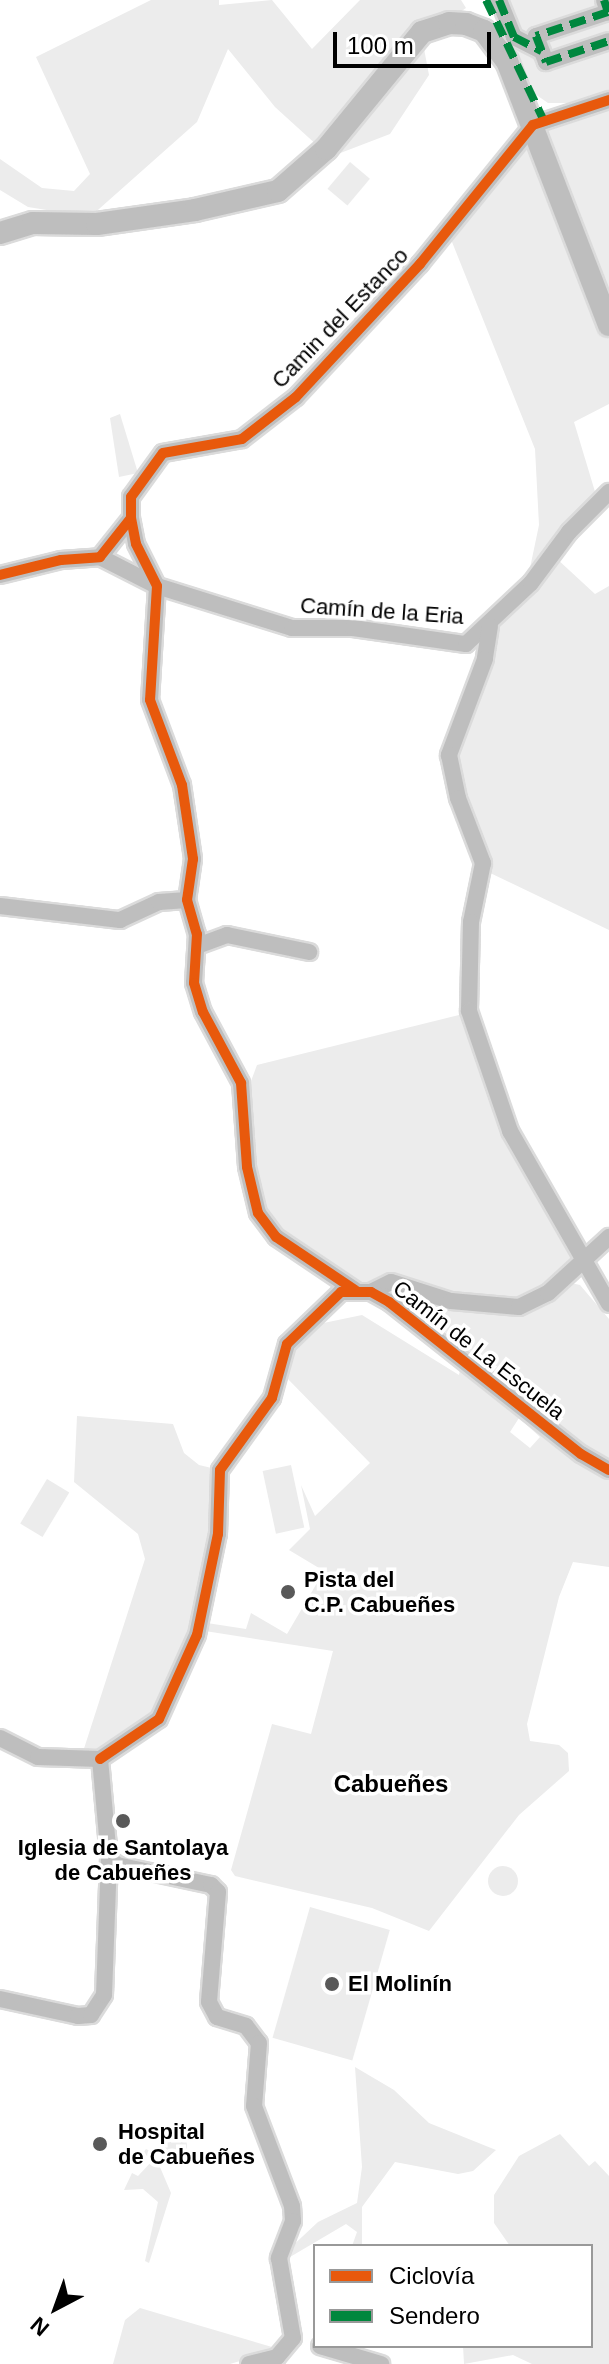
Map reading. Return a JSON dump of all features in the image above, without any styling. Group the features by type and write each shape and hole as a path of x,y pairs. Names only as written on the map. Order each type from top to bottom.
{"highway":[{"path":"0,233 33,223 97,224 195,210 278,191 305,173 411,42 435,25 466,24 499,45 609,325"}],"street":[{"path":"499,0 514,37 542,51"},
{"path":"604,0 608,12 536,36 546,62 609,41"},
{"path":"533,125 609,100"},
{"name":"Camin del Estanco","path":"100,557 131,518 131,497 163,453 242,439 296,397 420,264 533,125"},
{"name":"Camín de la Eria","path":"100,557 157,586 292,628 353,628 466,644 490,626 569,532 609,492"},
{"path":"0,906 120,920 159,902 187,900 193,859 182,785 150,700 157,586 136,544 131,518"},
{"path":"0,575 61,560 100,557"},
{"path":"490,626 486,652 449,755 458,798 483,863 471,922 469,1011 510,1131 609,1304"},
{"path":"466,644 486,652"},
{"name":"Camín de La Escuela","path":"187,900 197,946 197,998 241,1083 247,1167 258,1213 276,1237 363,1291 609,1470"},
{"path":"197,946 227,935 309,952"},
{"path":"0,1738 38,1757 100,1759 147,1729 166,1704 197,1635 214,1560 220,1470 272,1398 287,1344 341,1292 363,1291 391,1282 451,1301 519,1307 548,1293 609,1237"},
{"path":"0,1999 78,2016 97,2010 108,1970 109,1858 100,1759"},
{"path":"109,1858 117,1865 211,1885 218,1892 209,2002 217,2017 246,2026 259,2043 254,2106 292,2206 293,2221 279,2258 293,2338"},
{"path":"293,2338 313,2344"},
{"path":"249,2364 277,2357 293,2338"},
{"path":"327,2348 381,2364"}],"shaded area":[{"path":"151,0 219,0 219,5 272,0 312,49 360,0 461,0 466,8 422,38 429,75 390,134 330,157 275,107 228,49 197,122 90,217 28,207 0,190 0,159 42,188 74,191 90,174 36,57"},
{"path":"492,0 609,0 609,93 580,103 548,103 535,94"},
{"path":"609,102 609,404 574,422 596,495 530,568 539,525 535,449 450,237 544,124"},
{"path":"350,162 370,179 347,206 328,189"},
{"path":"120,414 138,473 119,477 110,418"},
{"path":"556,558 595,594 609,586 609,930 486,871 486,850 456,758 495,627"},
{"path":"463,1014 575,1258 571,1272 518,1304 461,1298 381,1275 368,1286 360,1286 275,1228 261,1206 248,1089 257,1065"},
{"path":"571,1283 580,1285 609,1319 609,1567 573,1562 559,1597 527,1724 530,1741 559,1745 568,1753 569,1771 519,1815 429,1931 372,1908 235,1876 231,1870 272,1724 311,1734 333,1651 205,1631 207,1623 246,1629 251,1613 287,1634 324,1571 289,1550 310,1529 301,1485 315,1516 370,1463 285,1376 293,1345 314,1325 362,1315 459,1375 464,1348 399,1294 493,1314 549,1303","holes":["519,1418 540,1437 530,1448 510,1432"]},
{"path":"77,1416 173,1424 184,1453 199,1465 220,1470 197,1635 159,1719 80,1761 145,1559 138,1534 74,1482"},
{"path":"291,1465 304,1528 276,1534 263,1471"},
{"path":"47,1479 69,1492 43,1537 20,1524"},
{"path":"503,1866 514,1870 518,1881 514,1892 503,1896 492,1892 488,1881 492,1870"},
{"name":"El Molinín","path":"310,1907 390,1930 352,2061 273,2038"},
{"path":"355,2067 394,2090 429,2123 496,2150 473,2171 458,2174 395,2162 362,2207 362,2244 353,2244 357,2232 346,2224 290,2257 288,2250 318,2222 357,2203 362,2167"},
{"path":"175,2134 184,2137 187,2146 184,2155 175,2158 166,2155 163,2146 166,2137"},
{"path":"560,2134 589,2166 595,2161 609,2176 609,2364 532,2364 513,2355 464,2364 463,2348 593,2348 593,2244 509,2244 494,2223 494,2195 519,2156"},
{"path":"146,2149 154,2153 171,2193 149,2263 145,2261 158,2202 143,2189 124,2190 132,2173 138,2176 153,2160 143,2153"},
{"path":"140,2308 272,2347 270,2352 230,2364 113,2364 125,2320"}],"marked path":[{"path":"486,0 543,119"},
{"path":"499,0 514,37 542,51"},
{"path":"604,0 608,12 536,36 546,62 609,41"}],"cycle path":[{"path":"0,575 61,560 100,557 131,518 131,497 163,453 242,439 296,397 420,264 533,125 609,100"},
{"path":"131,518 136,544 157,586 150,700 182,785 193,859 187,900 197,934 194,983 203,1012 241,1083 247,1167 258,1213 276,1237 355,1290"},
{"path":"100,1759 159,1719 197,1635 218,1534 220,1470 272,1398 287,1344 341,1292 371,1292 389,1302 581,1454 609,1470"}],"place":[{"name":"Pista del C.P. Cabueñes","path":"288,1592"},
{"name":"Iglesia de Santolaya de Cabueñes","path":"123,1821"},
{"name":"El Molinín","path":"332,1984"},
{"name":"Hospital de Cabueñes","path":"100,2144"}],"district":[{"name":"Cabueñes","path":"391,1784"}]}
